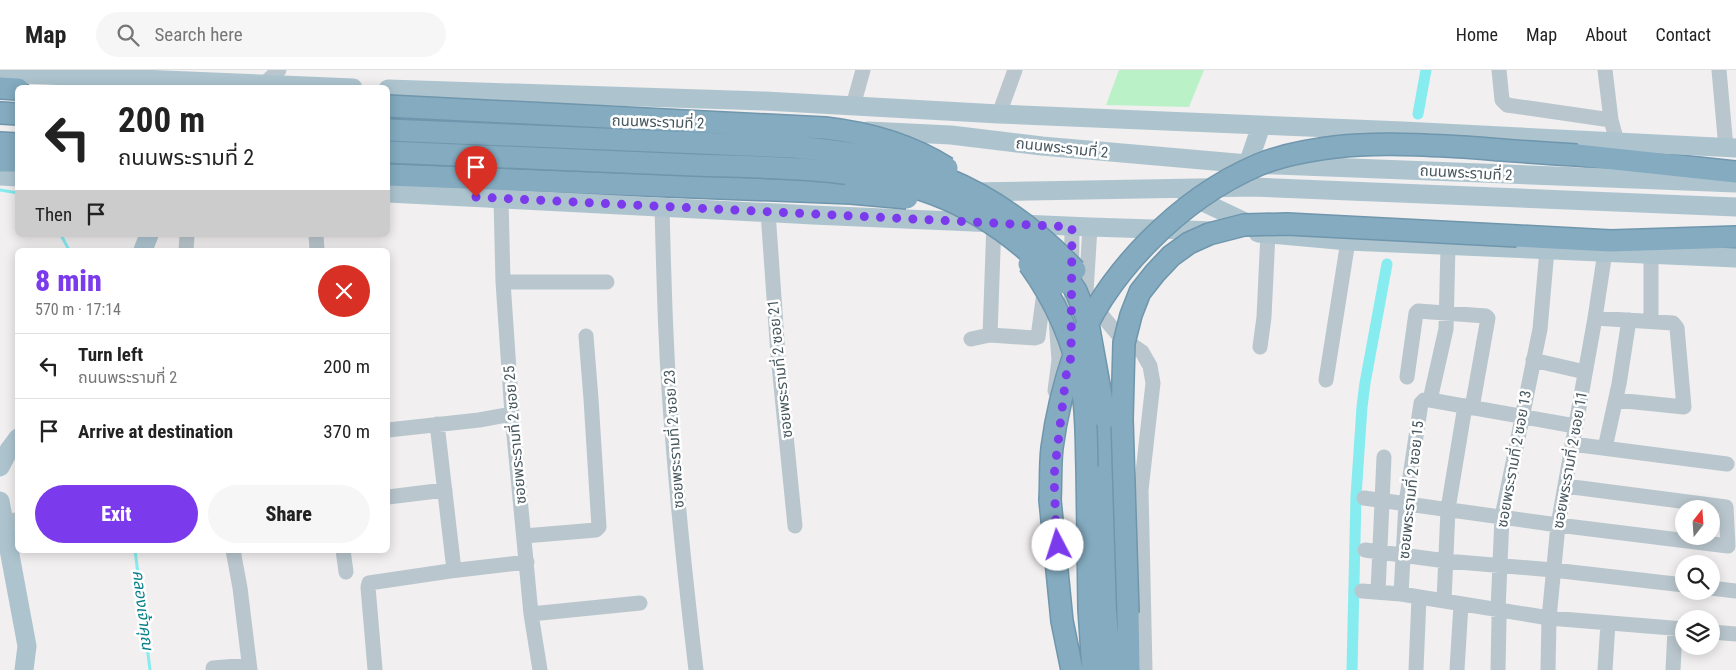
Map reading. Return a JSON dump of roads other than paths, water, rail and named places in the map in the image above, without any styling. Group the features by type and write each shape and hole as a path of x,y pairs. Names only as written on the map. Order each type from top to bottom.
{"highway":[{"path":"0,88 24,82"},
{"path":"0,98 15,99"},
{"path":"390,106 800,126 847,130 886,140 928,157 957,174 1000,218"},
{"path":"0,113 15,114"},
{"path":"390,129 782,147 848,152 874,157 919,168 963,186 1000,218 1040,236 1060,278"},
{"path":"390,129 661,133 865,144 889,148 916,156 958,172 986,189 1030,227 1052,254 1076,291 1088,318 1105,418 1106,618 1110,670"},
{"path":"0,136 15,137"},
{"path":"0,143 15,144"},
{"path":"1072,670 1062,621 1054,556 1050,500 1052,448 1063,395 1075,352 1092,316 1118,274 1150,240 1214,189 1259,165 1296,154 1334,147 1366,144 1403,144 1577,155 1736,172"},
{"path":"390,152 791,169 851,175 895,183 934,194 965,208 1014,239 1060,278"},
{"path":"390,157 860,178 916,190 970,213 1003,236 1024,257 1042,282 1069,339 1082,387 1087,467 1089,608 1093,670"},
{"path":"0,161 15,161"},
{"path":"390,175 887,195 914,199 944,207 975,219 1014,239"},
{"path":"1129,670 1122,419 1124,344 1131,314 1140,292 1171,256 1189,243 1209,234 1244,225 1287,224 1517,236 1608,246 1736,245"},
{"path":"1608,246 1736,237"}],"main road":[{"path":"0,73 24,82 286,85"},
{"name":"ถนนพระรามที่ 2","path":"390,89 765,101 999,114 1403,131 1731,148"},
{"name":"ถนนพระรามที่ 2","path":"390,116 666,121 886,131 1248,164 1736,183"},
{"path":"1248,164 1261,126"},
{"name":"ถนนพระรามที่ 2","path":"390,167 847,191 1004,192 1254,187 1736,207"},
{"path":"0,176 15,176"},
{"path":"1183,230 1254,187"},
{"path":"1172,188 1268,233"},
{"path":"390,193 768,212 1000,218 1072,227 1268,233 1348,241 1448,246 1547,250 1608,246 1651,254 1736,258"},
{"path":"0,467 15,442"},
{"path":"0,501 11,520 15,552"},
{"path":"15,553 27,646 24,670"}],"street":[{"path":"264,84 279,70"},
{"path":"853,106 863,70"},
{"path":"999,114 1015,70"},
{"path":"1499,70 1502,100 1507,105 1611,120"},
{"path":"1605,70 1611,120 1617,142"},
{"path":"1719,70 1731,148"},
{"name":"ซอยพระรามที่ 2 ซอย 25","path":"501,199 503,282 512,414 526,562 540,670"},
{"name":"ซอยพระรามที่ 2 ซอย 23","path":"662,207 665,325 673,444 687,597 696,670"},
{"name":"ซอยพระรามที่ 2 ซอย 21","path":"768,212 778,355 795,526"},
{"path":"1000,218 1060,278"},
{"path":"990,335 1000,218"},
{"path":"1062,670 1045,554 1043,509 1045,459 1059,360 1054,298 1060,278 1053,261 1072,227"},
{"path":"1072,227 1071,357 1066,376 1054,476 1057,538 1064,594 1078,670"},
{"path":"1072,227 1088,300 1120,337 1142,352 1150,366 1153,384 1141,490 1145,670"},
{"path":"1260,346 1264,317 1268,233"},
{"path":"1326,380 1348,241"},
{"name":"ซอยพระรามที่ 2 ซอย 15","path":"1401,594 1406,503 1421,403 1424,400 1430,400 1446,329 1448,246"},
{"name":"ซอยพระรามที่ 2 ซอย 11","path":"1548,670 1549,618 1558,525 1608,246"},
{"name":"ซอยพระรามที่ 2 ซอย 13","path":"1498,670 1498,610 1502,517 1542,309 1547,250"},
{"path":"1651,254 1651,322"},
{"path":"971,339 990,335 1038,337 1042,294 1060,278"},
{"path":"503,282 607,282"},
{"path":"1407,377 1416,313 1422,310 1446,314 1484,315 1488,318 1448,509 1444,601"},
{"path":"1595,318 1673,323 1677,328 1684,407 1616,400"},
{"path":"1605,448 1616,400 1629,320"},
{"path":"524,536 596,530 599,527 586,336"},
{"path":"1533,360 1585,372"},
{"path":"1430,400 1575,426"},
{"path":"390,430 479,420 512,414"},
{"path":"437,424 454,570"},
{"path":"1572,444 1727,464"},
{"path":"1378,592 1384,457"},
{"path":"1364,498 1728,546 1726,507 1565,486"},
{"path":"390,497 445,490"},
{"path":"1365,550 1446,561 1554,570 1675,584"},
{"path":"213,668 249,668 240,588 234,553"},
{"path":"343,553 346,572"},
{"path":"375,669 369,582 526,562"},
{"path":"1720,589 1736,591"},
{"path":"1362,591 1401,594 1549,618 1675,629"},
{"path":"1416,670 1420,597"},
{"path":"532,614 640,602"},
{"path":"1457,670 1461,604"},
{"path":"1605,670 1608,623"},
{"path":"1720,633 1736,634"},
{"path":"1673,670 1676,655"}],"waterway":[{"path":"1418,114 1426,70"},
{"name":"คลองเจ้าคุณ","path":"0,190 15,192"},
{"name":"คลองเจ้าคุณ","path":"62,237 68,248"},
{"path":"1352,670 1356,496 1362,407 1387,264"},
{"name":"คลองเจ้าคุณ","path":"135,553 150,670"}]}
